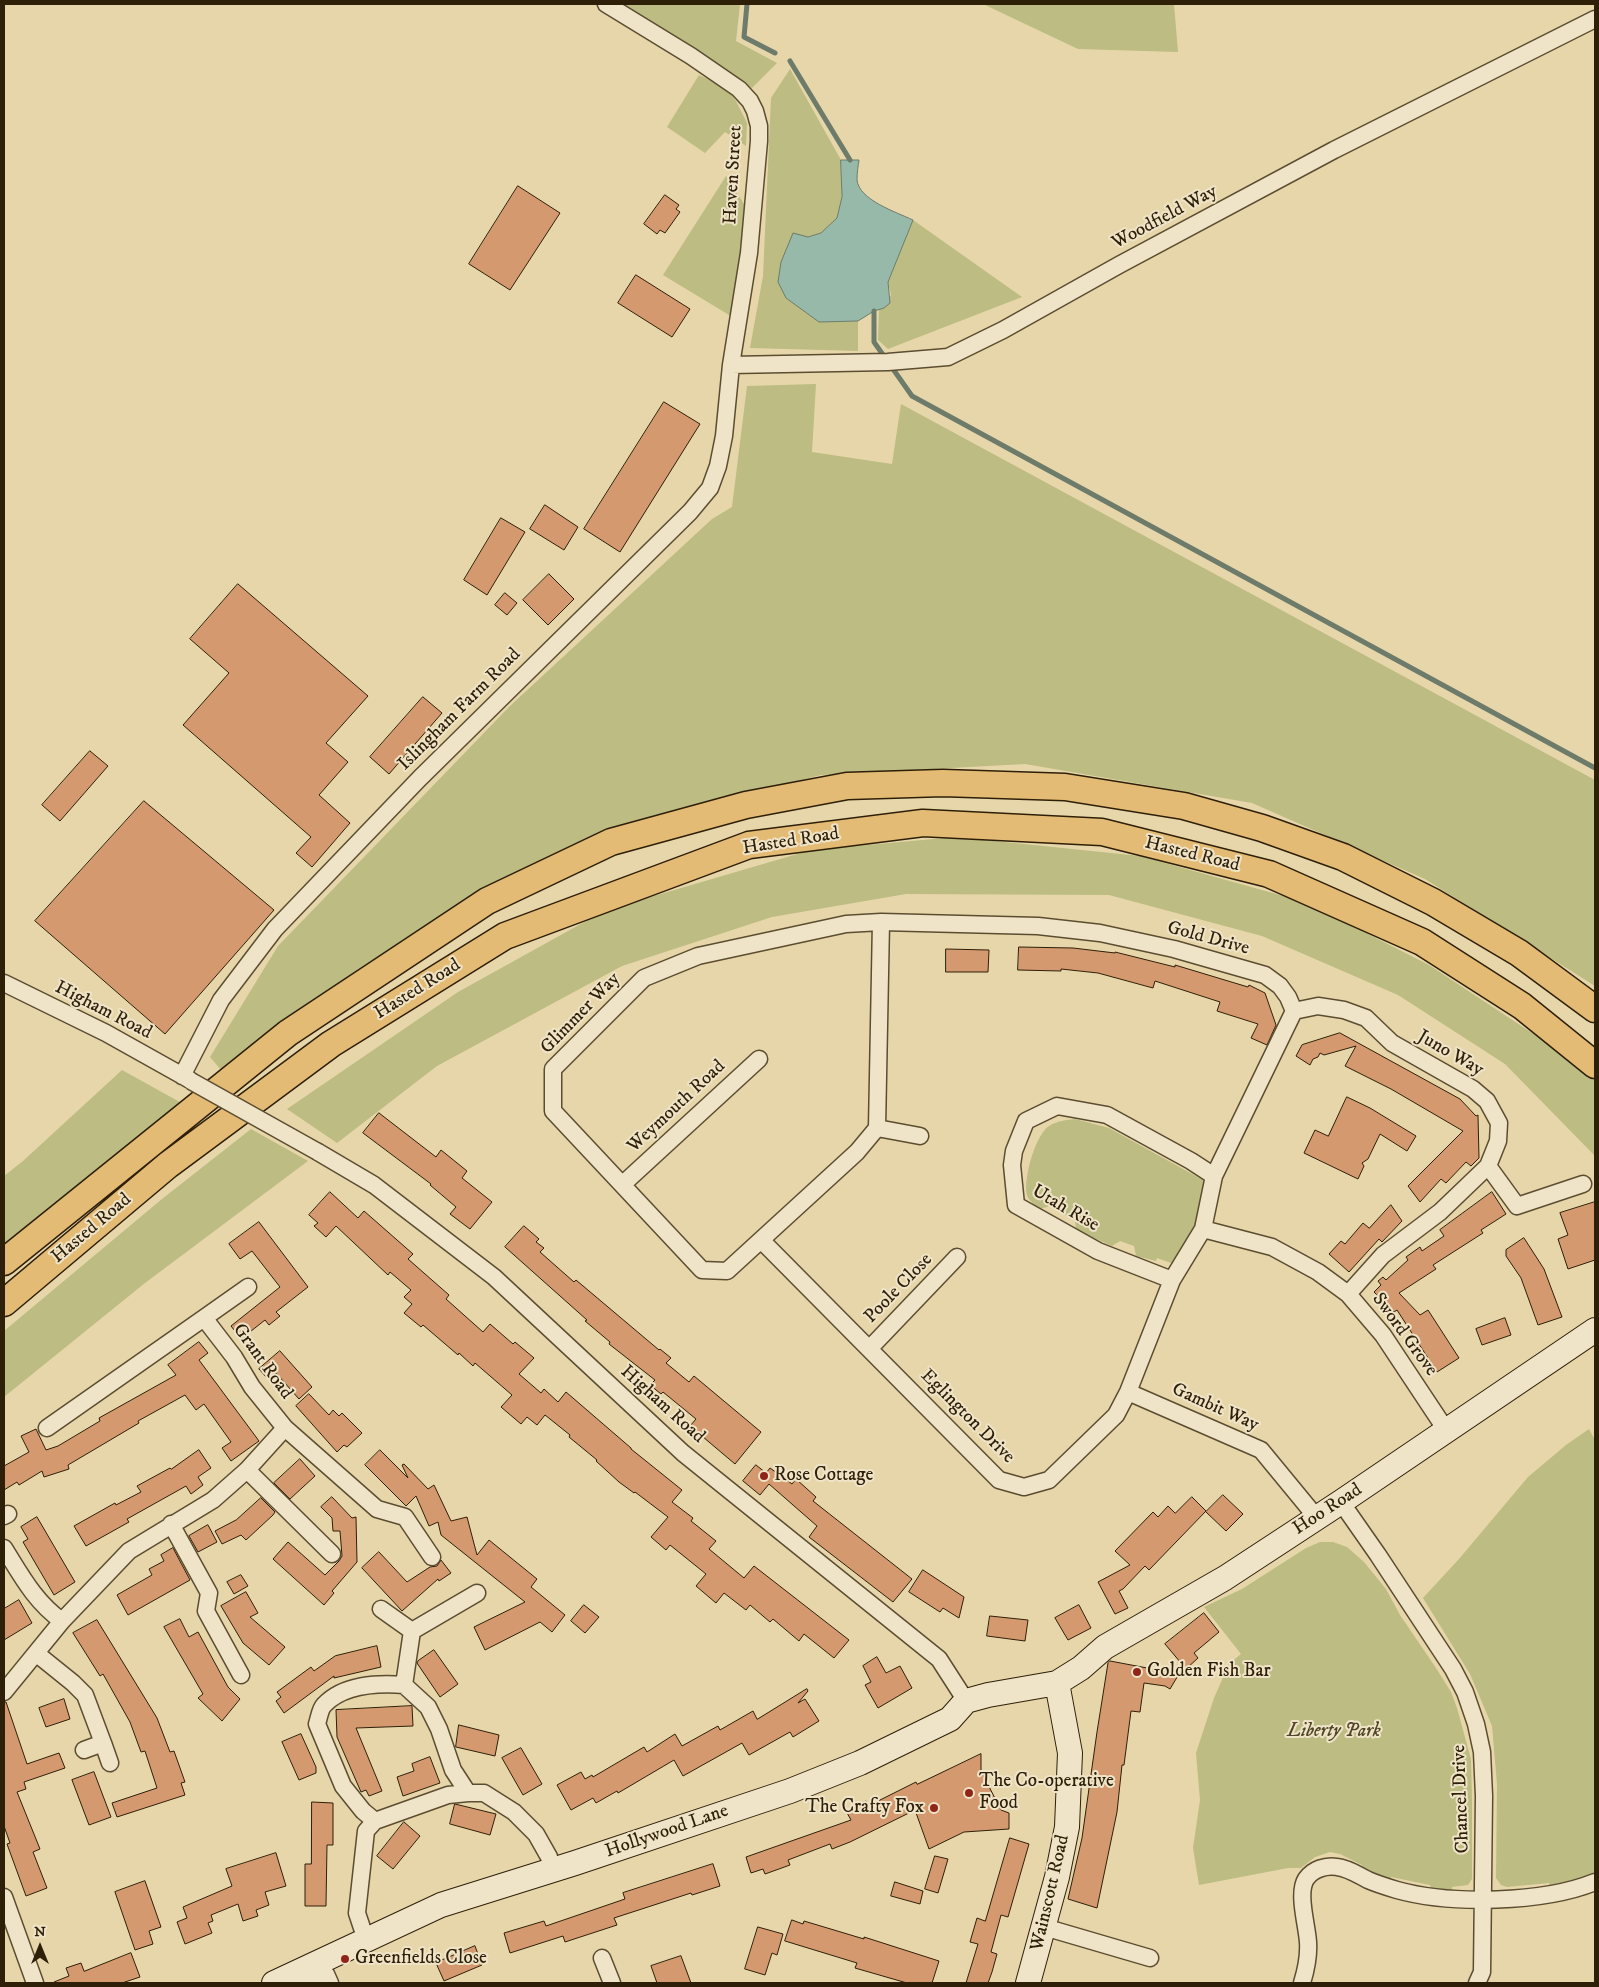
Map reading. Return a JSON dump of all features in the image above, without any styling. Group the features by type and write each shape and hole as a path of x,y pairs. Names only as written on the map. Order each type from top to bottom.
{"main road":[{"name":"Hasted Road","path":"4,1262 288,1033 487,901 611,842 746,805 847,786 943,783 1065,787 1184,806 1262,828 1343,857 1433,902 1518,953 1595,1009"},
{"name":"Hasted Road","path":"4,1303 168,1165 331,1044 505,936 749,845 923,823 1102,832 1268,874 1422,942 1522,1006 1595,1065"},
{"name":"Hoo Road","path":"1057,1683 1081,1668 1106,1648 1225,1578 1317,1518 1595,1330"},
{"path":"966,1701 988,1695 1057,1683"},
{"name":"Wainscott Road","path":"1028,1983 1057,1877 1068,1810 1070,1754 1057,1683"},
{"name":"Hollywood Lane","path":"274,1983 442,1905 780,1794 860,1763 950,1719 966,1701"}],"street":[{"name":"Haven Street","path":"606,4 729,81 750,101 755,111 759,126 757,174 749,253 731,364"},
{"name":"Woodfield Way","path":"731,364 888,362 948,357 1003,330 1119,265 1334,150 1595,19"},
{"name":"Islingham Farm Road","path":"187,1078 221,1000 275,929 420,778 690,512 710,488 718,466 724,436 731,364"},
{"name":"Gold Drive","path":"881,922 1038,926 1100,933 1174,949 1265,976 1280,986 1288,997 1294,1011"},
{"path":"881,922 876,1128 920,1136"},
{"name":"Glimmer Way","path":"876,1128 858,1152 727,1271 702,1270 554,1111 553,1068 644,978 698,956 846,924 881,922"},
{"name":"Higham Road","path":"4,984 106,1033 374,1185 494,1277 682,1452 939,1659 966,1701"},
{"name":"Juno Way","path":"1294,1011 1318,1006 1344,1010 1366,1018 1392,1043 1473,1089 1487,1101 1498,1123 1498,1141 1488,1166 1440,1212 1383,1255 1348,1294"},
{"path":"1203,1229 1214,1176 1294,1011"},
{"name":"Weymouth Road","path":"623,1184 758,1059"},
{"name":"Utah Rise","path":"1172,1280 1098,1251 1016,1205 1012,1165 1008,1154 1026,1121 1057,1106 1107,1115 1191,1161 1214,1176"},
{"path":"1488,1166 1518,1206 1583,1184"},
{"name":"Eglington Drive","path":"762,1241 999,1480 1024,1488 1049,1480 1116,1415 1128,1392 1172,1280 1203,1229"},
{"name":"Sword Grove","path":"1203,1229 1272,1247 1318,1272 1348,1294 1383,1335 1446,1430"},
{"name":"Poole Close","path":"870,1348 957,1257"},
{"name":"Grant Road","path":"4,1692 37,1654 62,1621 129,1551 170,1524 214,1500 247,1470 285,1428 252,1387 234,1357 204,1318 248,1287"},
{"path":"47,1428 204,1318"},
{"name":"Gambit Way","path":"1128,1392 1261,1450 1317,1518"},
{"path":"285,1428 377,1509 405,1517 432,1557"},
{"path":"247,1470 332,1554"},
{"name":"Chancel Drive","path":"1341,1502 1453,1669 1470,1706 1478,1731 1482,1752 1485,1813 1482,1972 1477,1983"},
{"path":"170,1524 209,1593 206,1611 241,1674"},
{"path":"4,1548 40,1603 62,1621"},
{"path":"412,1631 476,1593"},
{"path":"381,1609 412,1631"},
{"path":"404,1685 412,1631"},
{"path":"37,1654 85,1695 110,1763"},
{"path":"375,1821 363,1811 343,1786 317,1724 323,1706 339,1695 371,1684 404,1685 428,1707 453,1770 468,1793"},
{"path":"84,1750 103,1744"},
{"path":"366,1940 357,1914 366,1831 375,1821 448,1796 484,1793 514,1812 536,1834 549,1857 552,1870"},
{"path":"1302,1983 1308,1951 1302,1896 1303,1886 1308,1877 1320,1868 1330,1866 1343,1868 1379,1885 1407,1892 1456,1898 1522,1898 1553,1895 1578,1889 1595,1882"},
{"path":"4,1897 35,1983"},
{"path":"1044,1927 1150,1958"},
{"path":"602,1958 612,1983"},
{"path":"306,1983 326,1974 330,1983"}],"green space":[{"path":"619,4 740,4 736,41 777,63 752,88"},
{"path":"983,4 1174,4 1178,52 1078,49"},
{"path":"790,69 841,160 842,197 837,218 821,233 808,237 786,298 819,322 858,321 858,351 750,348 763,276 771,98"},
{"path":"699,75 727,88 736,101 747,123 746,146 725,132 705,153 667,127"},
{"path":"726,176 746,207 734,318 663,275"},
{"path":"913,220 1022,297 888,349 878,340 879,309 884,308 891,295 888,282"},
{"path":"816,384 812,452 892,464 901,404 1595,780 1595,986 1425,879 1252,803 1025,764 821,775 619,827 516,872 361,967 221,1070 210,1057 278,946 510,706 712,519 732,507 747,386"},
{"path":"956,837 1140,856 1305,902 1429,965 1573,1060 1595,1081 1595,1156 1505,1064 1398,995 1262,936 1109,895 906,894 772,917 622,966 437,1066 337,1143 287,1109 458,992 606,910 811,850"},
{"path":"122,1070 187,1106 4,1251 4,1176 23,1161"},
{"path":"1075,1119 1109,1128 1203,1180 1206,1186 1199,1230 1179,1262 1171,1263 1157,1258 1156,1261 1136,1256 1134,1246 1120,1241 1112,1246 1076,1230 1075,1220 1050,1206 1040,1209 1029,1199 1026,1188 1027,1179 1031,1158 1039,1138 1052,1124"},
{"path":"251,1129 308,1161 145,1283 4,1397 4,1331 162,1199"},
{"path":"1589,1429 1595,1440 1595,1874 1550,1887 1549,1883 1507,1887 1501,1885 1496,1878 1497,1784 1492,1726 1470,1674 1423,1598 1459,1559 1528,1477 1566,1445"},
{"name":"Liberty Park","path":"1320,1542 1333,1542 1347,1547 1364,1562 1386,1589 1400,1615 1451,1692 1471,1759 1472,1801 1472,1879 1468,1885 1452,1887 1452,1892 1432,1891 1430,1885 1391,1877 1389,1882 1361,1869 1362,1865 1340,1854 1330,1852 1315,1857 1301,1868 1288,1868 1199,1885 1193,1848 1200,1800 1196,1753 1214,1698 1229,1664 1241,1654 1204,1607 1242,1589 1306,1548"}],"shaded area":[{"path":"841,160 859,160 857,180 864,194 888,209 913,220 888,282 890,303 858,321 819,322 786,298 778,282 781,262 793,233 808,237 821,233 837,218 842,197"}],"building":[{"path":"518,186 560,213 510,290 469,264"},
{"path":"665,195 679,205 676,209 680,212 665,233 660,230 657,234 644,224"},
{"path":"636,275 690,309 672,337 618,303"},
{"path":"664,402 700,424 620,552 584,529"},
{"path":"545,505 578,527 564,550 530,529"},
{"path":"501,518 525,532 487,595 464,580"},
{"path":"549,574 574,599 548,625 523,600"},
{"path":"238,584 368,696 326,743 348,762 319,795 350,823 312,867 296,853 311,837 183,725 229,673 190,639"},
{"path":"505,593 517,603 507,615 495,605"},
{"path":"423,697 442,713 389,774 370,757"},
{"path":"90,751 108,766 60,821 42,805"},
{"path":"144,801 274,910 165,1034 35,921"},
{"path":"1019,947 1073,948 1115,952 1175,967 1175,965 1248,987 1249,985 1265,993 1276,1025 1267,1045 1251,1038 1258,1024 1217,1011 1220,1002 1155,981 1153,988 1098,973 1061,969 1061,971 1018,970"},
{"path":"946,949 989,950 988,972 946,972"},
{"path":"1340,1033 1460,1099 1476,1116 1478,1115 1479,1158 1471,1166 1466,1162 1446,1183 1441,1179 1420,1202 1408,1186 1463,1131 1391,1089 1345,1066 1356,1046 1324,1055 1320,1053 1318,1057 1313,1059 1310,1065 1296,1056 1302,1045"},
{"path":"1347,1097 1370,1108 1416,1136 1407,1151 1380,1134 1368,1159 1362,1163 1364,1166 1358,1179 1304,1153 1315,1130 1328,1136"},
{"path":"379,1113 436,1157 441,1150 467,1171 462,1178 492,1202 470,1229 450,1214 456,1207 431,1184 363,1133"},
{"path":"330,1192 358,1218 364,1211 413,1254 408,1259 449,1295 446,1299 483,1332 490,1324 513,1344 515,1342 534,1358 519,1374 541,1393 544,1389 558,1402 566,1392 631,1449 682,1490 672,1502 693,1518 691,1521 716,1541 709,1549 744,1578 754,1566 849,1640 834,1658 804,1634 799,1641 773,1619 770,1622 750,1605 746,1610 724,1593 716,1603 696,1586 706,1574 670,1545 666,1550 651,1537 668,1517 619,1482 597,1460 569,1437 570,1435 545,1415 537,1425 527,1417 521,1424 501,1407 512,1395 475,1363 473,1366 423,1325 421,1327 404,1313 412,1304 404,1297 411,1290 390,1272 388,1275 336,1226 326,1237 314,1226 318,1223 309,1215"},
{"path":"1492,1192 1506,1214 1481,1230 1483,1233 1433,1265 1436,1269 1399,1293 1420,1315 1428,1310 1459,1358 1437,1372 1397,1310 1394,1312 1374,1292 1381,1285 1378,1281 1383,1277 1386,1280 1408,1260 1406,1257 1420,1247 1422,1251 1444,1236 1440,1230"},
{"path":"1595,1202 1595,1260 1568,1269 1558,1239 1568,1235 1560,1213"},
{"path":"1391,1205 1402,1221 1382,1242 1379,1239 1349,1272 1329,1254 1341,1241 1345,1244 1363,1223 1369,1228"},
{"path":"259,1222 308,1287 276,1312 280,1316 269,1325 265,1320 241,1339 231,1326 280,1287 252,1251 240,1259 229,1244"},
{"path":"524,1226 539,1239 536,1242 544,1248 540,1252 574,1282 576,1280 671,1358 666,1363 689,1382 694,1376 761,1432 735,1464 690,1426 696,1419 663,1392 661,1394 650,1385 655,1380 609,1344 610,1342 585,1321 587,1320 505,1247"},
{"path":"1524,1238 1544,1269 1562,1317 1538,1325 1521,1278 1506,1256 1506,1250"},
{"path":"1505,1318 1511,1335 1482,1345 1476,1329"},
{"path":"199,1342 208,1353 199,1360 259,1441 231,1461 222,1448 231,1442 204,1404 196,1410 185,1395 138,1421 139,1423 68,1465 69,1469 44,1477 42,1471 19,1485 17,1482 4,1490 4,1466 29,1452 21,1436 36,1429 46,1450 58,1446 100,1421 99,1418 176,1375 168,1365"},
{"path":"280,1351 312,1387 299,1399 276,1373 268,1379 259,1369"},
{"path":"309,1394 329,1415 333,1410 339,1416 342,1413 362,1433 347,1447 344,1445 337,1452 296,1406"},
{"path":"199,1450 211,1468 198,1477 203,1485 191,1494 186,1486 127,1519 129,1522 86,1546 74,1526 115,1503 116,1505 141,1492 137,1486 171,1469"},
{"path":"380,1450 408,1478 402,1465 404,1464 428,1489 434,1485 451,1521 467,1517 477,1555 489,1540 537,1579 531,1587 565,1615 552,1632 540,1622 485,1650 474,1627 525,1602 441,1535 438,1522 429,1526 416,1496 406,1506 365,1465"},
{"path":"300,1459 315,1476 290,1499 274,1483"},
{"path":"756,1465 766,1473 770,1468 792,1484 796,1479 816,1497 813,1501 912,1579 893,1602 809,1537 817,1526 769,1484 760,1495 743,1481"},
{"path":"1223,1495 1243,1514 1226,1531 1206,1512"},
{"path":"332,1497 352,1518 356,1517 357,1562 332,1591 334,1593 324,1605 273,1559 288,1542 325,1575 339,1561 342,1556 340,1531 333,1531 332,1518 321,1507"},
{"path":"1192,1497 1206,1511 1149,1570 1145,1566 1119,1591 1128,1608 1115,1614 1098,1582 1130,1565 1115,1551 1153,1512 1158,1517 1168,1506 1175,1513"},
{"path":"261,1498 275,1512 273,1515 246,1540 241,1535 222,1544 215,1531 236,1520"},
{"path":"37,1517 75,1582 54,1595 23,1542 28,1539 21,1527"},
{"path":"208,1525 217,1542 198,1552 189,1536"},
{"path":"173,1548 190,1580 128,1615 117,1595 152,1575 149,1569 164,1561 161,1555"},
{"path":"379,1552 407,1582 430,1567 437,1566 441,1560 451,1573 439,1581 438,1579 402,1611 362,1568"},
{"path":"923,1570 964,1597 959,1618 943,1608 940,1612 909,1592"},
{"path":"241,1575 248,1586 234,1594 227,1582"},
{"path":"246,1592 258,1613 250,1617 285,1647 269,1665 243,1643 221,1606"},
{"path":"19,1600 32,1623 4,1640 4,1609"},
{"path":"584,1605 599,1617 585,1633 571,1621"},
{"path":"1079,1605 1091,1628 1068,1640 1055,1618"},
{"path":"1204,1613 1219,1632 1194,1653 1198,1658 1186,1669 1165,1644"},
{"path":"990,1616 1028,1620 1025,1641 987,1636"},
{"path":"180,1619 189,1637 198,1632 228,1687 240,1699 222,1721 198,1698 203,1694 164,1627"},
{"path":"97,1620 157,1718 170,1752 174,1751 185,1782 181,1783 185,1795 117,1817 112,1803 157,1788 145,1751 141,1752 130,1722 103,1674 100,1676 73,1633"},
{"path":"377,1646 381,1667 334,1678 334,1676 284,1713 276,1701 281,1697 277,1692 311,1667 314,1671 335,1656"},
{"path":"434,1650 458,1684 440,1697 417,1663"},
{"path":"877,1657 886,1673 900,1666 912,1688 878,1708 865,1685 871,1682 863,1666"},
{"path":"1110,1661 1179,1674 1170,1689 1165,1686 1144,1683 1140,1712 1131,1711 1124,1765 1122,1765 1117,1812 1097,1908 1068,1899 1082,1838 1097,1732 1108,1663"},
{"path":"807,1689 808,1691 798,1703 805,1699 819,1721 793,1737 790,1732 749,1755 742,1743 683,1776 674,1760 618,1793 617,1791 596,1803 593,1798 571,1810 557,1785 581,1772 585,1779 592,1775 593,1777 644,1747 647,1752 675,1734 682,1746 718,1726 720,1730 753,1711 757,1719"},
{"path":"64,1699 70,1719 46,1727 39,1708"},
{"path":"4,1702 6,1702 27,1764 59,1753 65,1768 24,1782 26,1789 17,1792 40,1849 33,1852 47,1888 26,1896 7,1844 10,1843 4,1826"},
{"path":"412,1706 413,1726 356,1728 382,1791 369,1796 366,1790 361,1792 337,1737 336,1710"},
{"path":"459,1725 499,1735 495,1756 456,1747"},
{"path":"301,1734 316,1767 316,1773 299,1780 282,1742"},
{"path":"521,1748 542,1784 523,1795 502,1758"},
{"path":"981,1754 981,1771 1001,1810 1009,1813 1009,1829 964,1832 929,1849 915,1810 832,1849 830,1844 788,1860 790,1865 765,1874 763,1869 751,1873 746,1857 851,1820 846,1811 866,1801 868,1806 916,1782 917,1784"},
{"path":"430,1757 440,1783 403,1796 397,1777 414,1771 412,1764"},
{"path":"94,1772 111,1817 89,1825 72,1780"},
{"path":"312,1802 333,1803 333,1845 327,1845 326,1906 305,1906 305,1864 311,1864"},
{"path":"455,1804 496,1814 490,1835 450,1824"},
{"path":"404,1822 420,1836 393,1869 377,1856"},
{"path":"1010,1838 1029,1844 1008,1917 1001,1915 991,1952 997,1954 992,1972 988,1983 966,1983 978,1944 970,1942 977,1918 985,1921"},
{"path":"276,1853 286,1886 265,1892 269,1905 256,1910 258,1916 243,1921 238,1904 211,1915 213,1921 208,1923 212,1933 185,1944 177,1922 187,1918 183,1907 232,1886 226,1869"},
{"path":"935,1856 948,1859 938,1893 925,1889"},
{"path":"713,1864 720,1886 692,1895 691,1893 614,1918 617,1925 565,1942 563,1936 510,1953 504,1933 544,1921 546,1926 625,1899 623,1893"},
{"path":"145,1881 161,1927 149,1931 153,1944 135,1950 115,1892"},
{"path":"895,1882 923,1891 920,1904 891,1896"},
{"path":"792,1920 803,1924 804,1921 864,1939 864,1937 939,1961 932,1983 907,1983 855,1968 857,1963 785,1941"},
{"path":"758,1927 783,1934 777,1955 772,1953 765,1975 745,1969"},
{"path":"475,1946 482,1965 444,1981 436,1963"},
{"path":"131,1953 140,1977 122,1983 54,1983 69,1976 66,1968 81,1963 84,1971"},
{"path":"681,1956 691,1983 657,1983 651,1966"}],"waterway":[{"path":"747,4 744,37 775,53"},
{"path":"790,61 850,160"},
{"path":"874,311 874,342 912,396 1595,768"}],"place":[{"name":"Rose Cottage","path":"764,1476"},
{"name":"Golden Fish Bar","path":"1137,1672"},
{"name":"The Co-operative Food","path":"969,1793"},
{"name":"The Crafty Fox","path":"934,1808"},
{"name":"Greenfields Close","path":"345,1959"}]}
